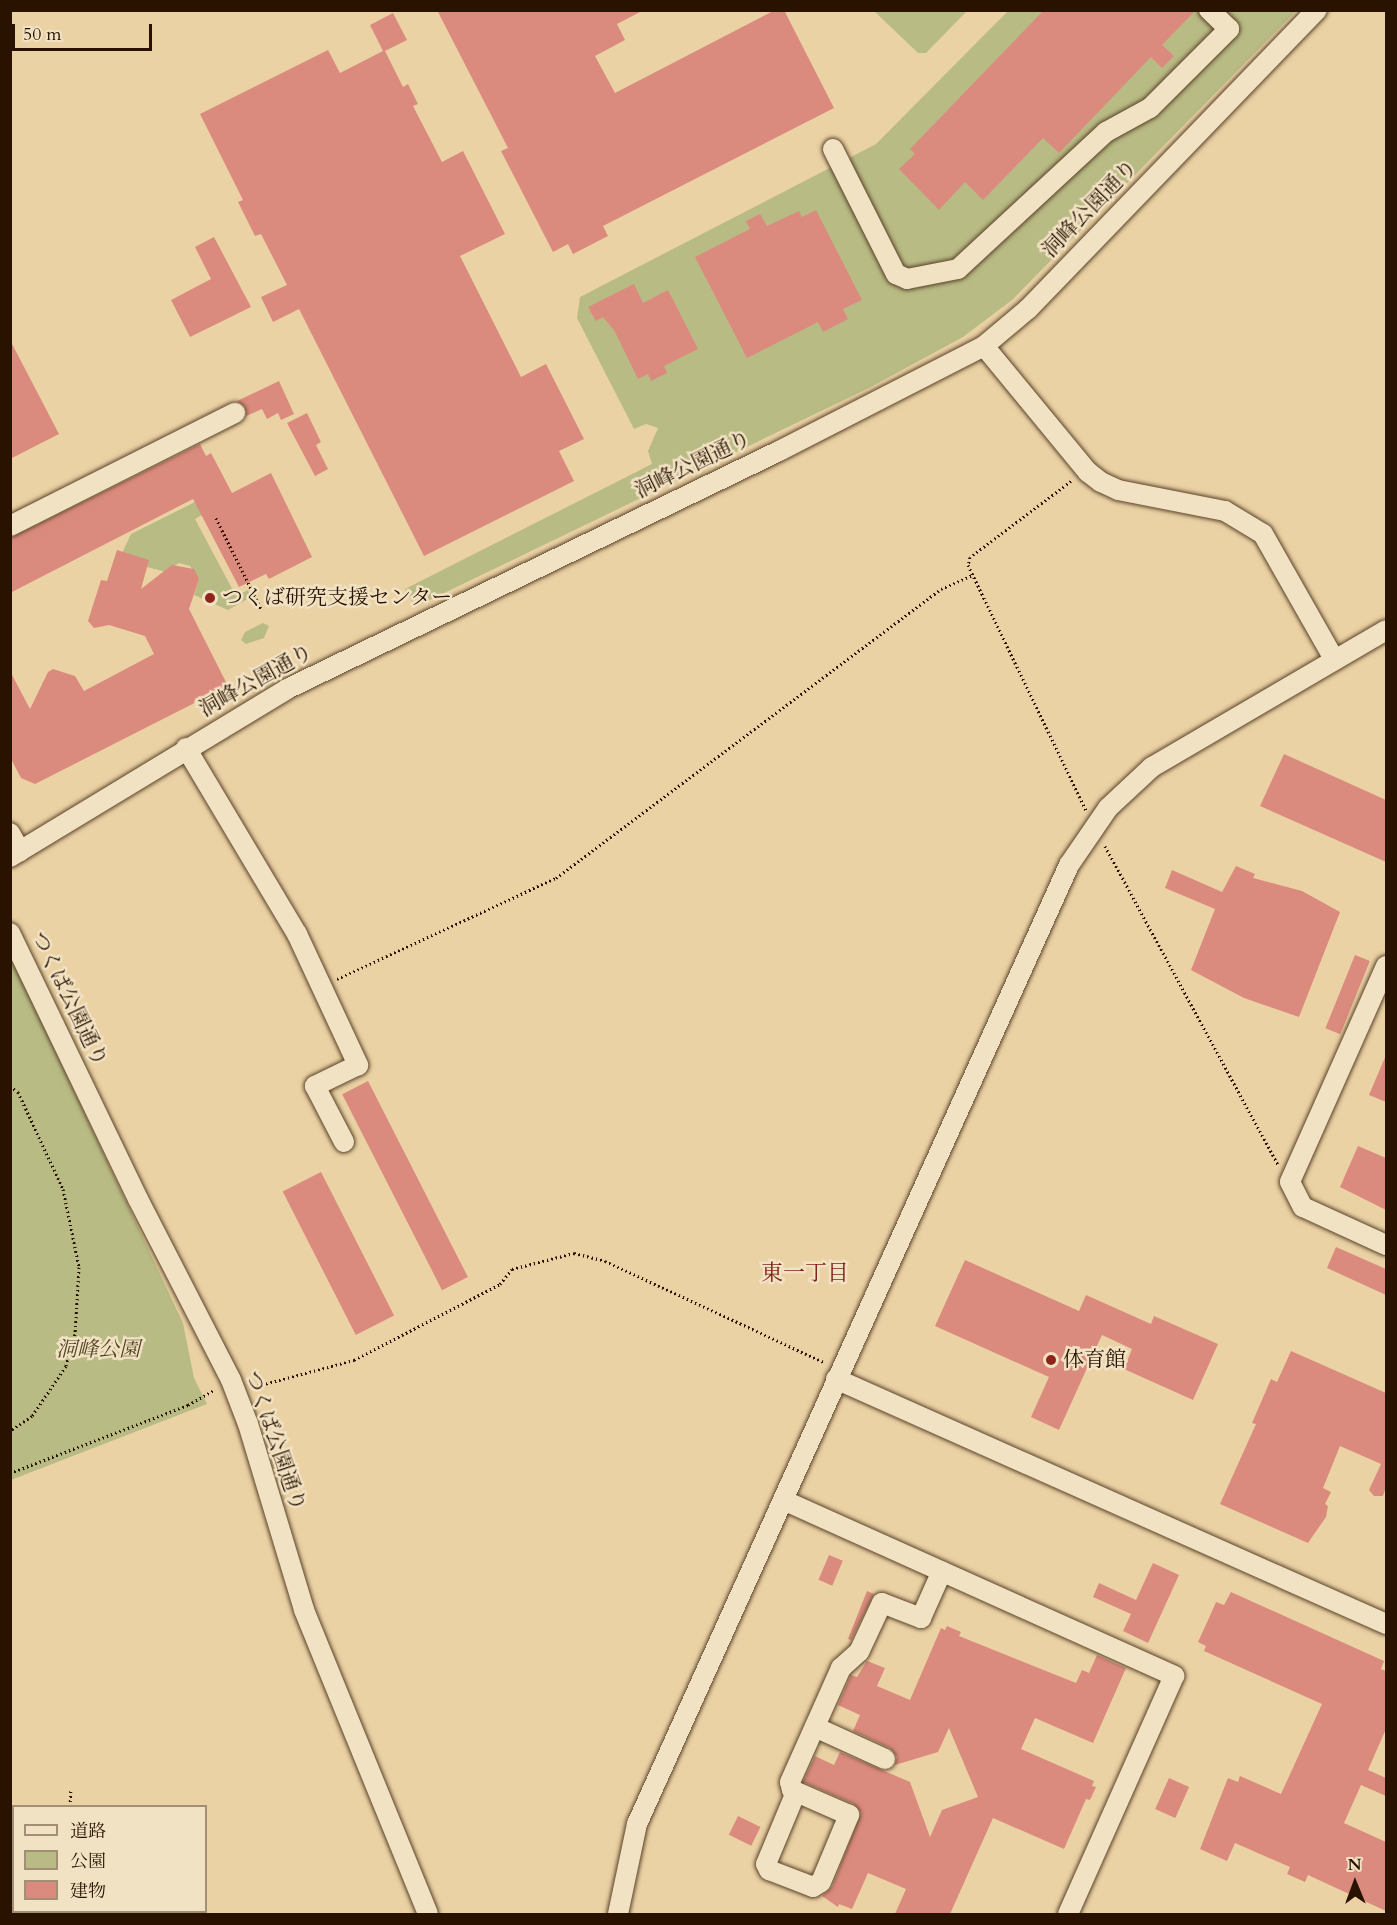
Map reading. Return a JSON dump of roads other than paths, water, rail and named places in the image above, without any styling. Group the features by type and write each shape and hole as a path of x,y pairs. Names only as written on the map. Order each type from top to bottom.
{"street":[{"path":"833,149 896,274 907,279 958,269 1106,132 1135,113 1150,108 1229,29 1209,10"},
{"name":"洞峰公園通り","path":"15,854 186,748 287,689 779,451 984,346 1028,309 1317,10"},
{"path":"984,346 1088,472 1101,482 1118,490 1225,511 1263,534 1334,659"},
{"path":"10,526 235,413"},
{"path":"618,1914 637,1824 1054,891 1083,842 1108,808 1152,766 1386,630"},
{"path":"186,748 265,876 358,1065 315,1086 344,1142"},
{"path":"10,833 15,854"},
{"name":"つくば公園通り","path":"10,933 138,1199 233,1386 304,1610 428,1914"},
{"path":"1386,969 1290,1182 1303,1207 1386,1245"},
{"path":"837,1374 1386,1624"},
{"path":"783,1500 1174,1676 1068,1914"},
{"path":"796,1792 766,1864 769,1870 813,1887 821,1882 849,1815 796,1792 790,1782 841,1668 859,1652 882,1603 921,1618 942,1571"},
{"path":"814,1727 885,1759"}],"place":[{"name":"つくば研究支援センター","path":"210,598"},
{"name":"体育館","path":"1051,1360"}],"district":[{"name":"東一丁目","path":"805,1274"}],"park label":[{"name":"洞峰公園","path":"98,1350"}]}
